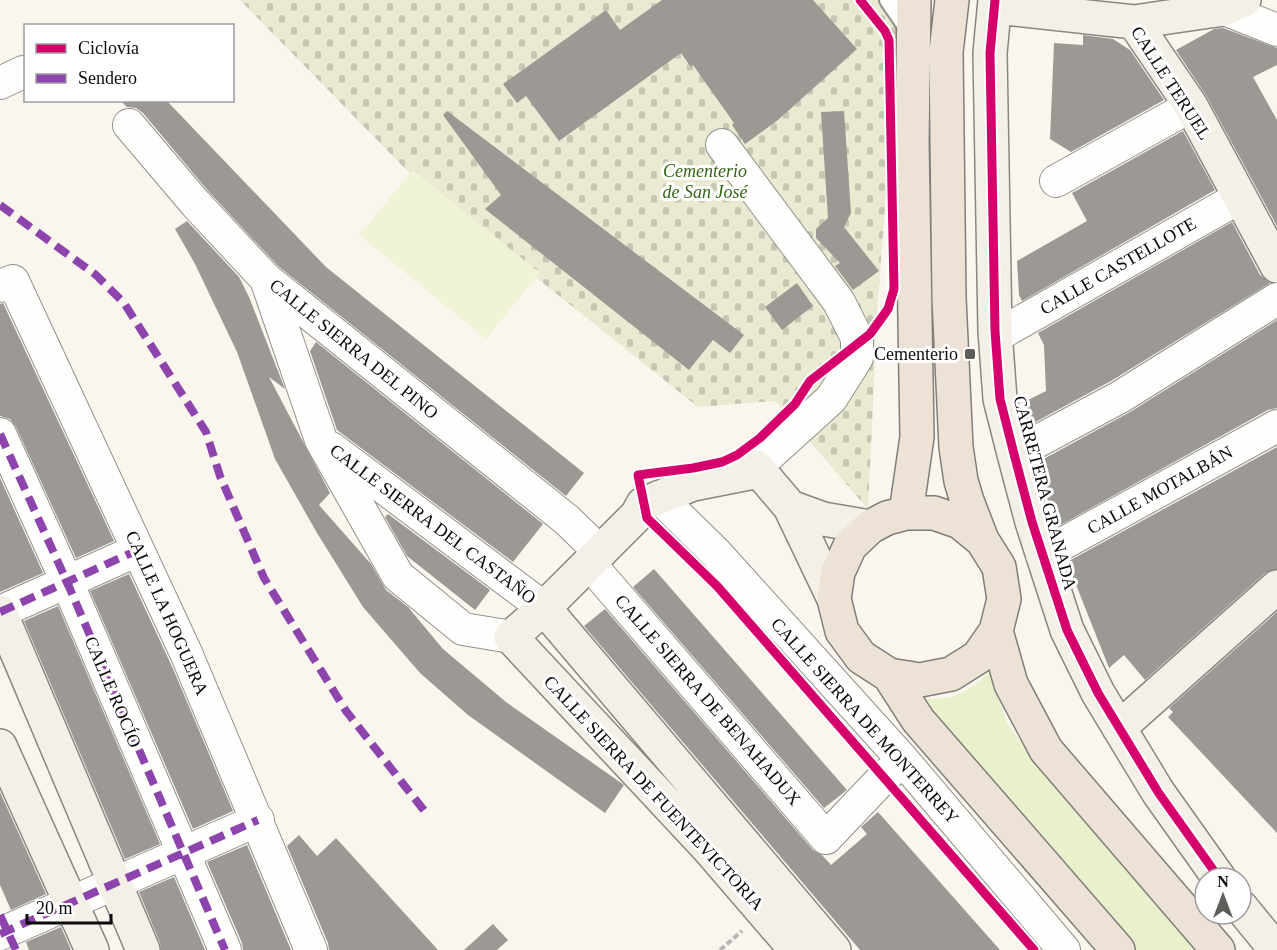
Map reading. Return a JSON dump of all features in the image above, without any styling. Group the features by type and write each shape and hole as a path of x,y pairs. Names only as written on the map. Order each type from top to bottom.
{"main road":[{"path":"906,513 917,437 912,143 914,0"},
{"path":"952,0 946,52 952,389 956,447 961,482 982,540 999,567 1004,599 996,631 978,657 951,674 920,680 889,675 861,657 842,631 834,599 838,572 850,546 870,527 887,518 906,513 934,513 960,522 982,540"},
{"path":"996,631 1011,684 1046,750 1218,950"},
{"path":"889,675 918,720 1118,950"}],"street":[{"name":"CALLE TERUEL","path":"995,4 1134,22 1191,106 1277,266"},
{"name":"CARRETERA GRANADA","path":"995,4 990,53 996,336 1000,399 1042,555 1067,630 1098,693 1119,728 1158,792 1210,866"},
{"path":"1134,22 1234,5 1277,30"},
{"path":"1056,181 1191,106"},
{"name":"CALLE SIERRA DEL PINO","path":"129,124 196,204 266,279 567,520 594,557"},
{"path":"266,279 321,440 398,576 463,629 511,638 637,515 643,504 693,484 749,473 831,399 857,358 857,338 839,302 722,144"},
{"name":"CALLE CASTELLOTE","path":"996,336 1240,197"},
{"name":"CALLE LA HOGUERA","path":"7,284 186,653 311,950"},
{"path":"1014,454 1120,398 1277,299"},
{"name":"CALLE MOTALBÁN","path":"1042,555 1277,426"},
{"name":"CALLE ROCÍO","path":"0,434 67,582 225,950"},
{"name":"CALLE SIERRA DEL CASTAÑO","path":"321,440 544,608"},
{"path":"756,467 789,507 834,599"},
{"name":"CALLE SIERRA DE MONTERREY","path":"659,497 716,553 903,760 1064,950"},
{"path":"789,507 823,519 870,527"},
{"path":"138,550 0,612 143,950"},
{"name":"CALLE SIERRA DE BENAHADUX","path":"594,557 826,838 903,760"},
{"path":"1119,728 1277,587"},
{"path":"544,608 834,950"},
{"name":"CALLE SIERRA DE FUENTEVICTORIA","path":"511,638 701,840 796,950"},
{"path":"0,746 92,950"},
{"path":"6,932 258,820"},
{"path":"1253,922 1276,950"}],"lane":[{"path":"888,0 914,38"}],"green space":[{"name":"Cementerio de San José","path":"240,0 882,0 900,12 878,299 868,509 775,401 698,407 423,187"},
{"path":"413,170 540,273 486,339 359,235"},
{"path":"992,669 997,695 1007,723 1032,759 1196,950 1132,950 920,699 952,697 960,694 975,685"}],"building":[{"path":"662,0 813,0 857,49 778,120 745,144 732,125 734,123 693,65 691,67 681,53 559,141 526,96 517,103 503,84 606,10 620,30"},
{"path":"1223,28 1277,48 1277,65 1253,77 1277,120 1277,226 1207,97 1176,50 1214,29"},
{"path":"1083,35 1113,39 1130,50 1164,100 1071,152 1050,139 1054,43 1083,45"},
{"path":"122,102 168,102 326,267 584,473 566,496 278,266 209,192 143,113 136,108 127,107"},
{"path":"447,111 744,335 730,353 713,340 689,370 485,209 501,195 443,115"},
{"path":"844,111 851,213 844,227 879,271 853,290 835,266 840,263 816,238 816,229 828,218 821,112"},
{"path":"1183,131 1215,190 1022,301 1019,295 1017,261 1087,221 1072,193"},
{"path":"187,221 239,277 249,297 285,389 269,377 330,493 319,505 371,564 386,590 408,607 443,649 506,702 624,785 605,813 468,715 420,673 363,607 275,459 237,352 195,264 175,229"},
{"path":"1232,222 1260,275 1270,283 1111,381 1028,426 1022,403 1046,391 1044,345 1038,333"},
{"path":"797,283 813,306 782,330 765,307"},
{"path":"3,303 114,541 76,558 16,427 10,419 0,416 0,304"},
{"path":"1277,320 1277,408 1268,410 1055,528 1038,462 1130,412"},
{"path":"316,342 543,524 513,562 337,430 310,351"},
{"path":"1277,447 1277,569 1265,573 1145,680 1124,655 1109,668 1067,562"},
{"path":"0,478 43,573 0,592"},
{"path":"388,514 490,590 475,610 407,556 385,517"},
{"path":"654,569 847,790 824,808 633,587"},
{"path":"129,574 174,671 233,811 193,829 90,591"},
{"path":"58,606 160,844 125,859 24,621"},
{"path":"605,609 813,850 822,855 831,865 867,834 861,827 878,812 1000,950 860,950 584,626"},
{"path":"1277,612 1277,833 1168,717 1173,712 1169,708"},
{"path":"0,792 46,894 11,910 0,885"},
{"path":"299,835 317,856 336,838 438,950 329,950 287,846"},
{"path":"247,845 291,950 243,950 207,862"},
{"path":"174,877 205,950 161,950 139,892"},
{"path":"493,924 508,940 497,950 464,950"},
{"path":"61,927 71,950 29,950 26,942"}],"marked path":[{"path":"0,205 96,275 124,303 206,432 220,476 264,578 346,711 426,813"},
{"path":"0,434 67,582 225,950"},
{"path":"0,612 138,550"},
{"path":"0,934 258,820"},
{"path":"0,915 16,950"}],"cycle path":[{"path":"860,0 885,31 889,40 894,289 888,309 870,334 810,381 795,404 760,438 737,455 722,462 693,468 638,475 647,518 717,586 1034,950"},
{"path":"995,0 990,53 995,331 1000,399 1032,522 1067,630 1098,693 1158,792 1210,866"}],"place":[{"name":"Cementerio","path":"970,354"}]}
